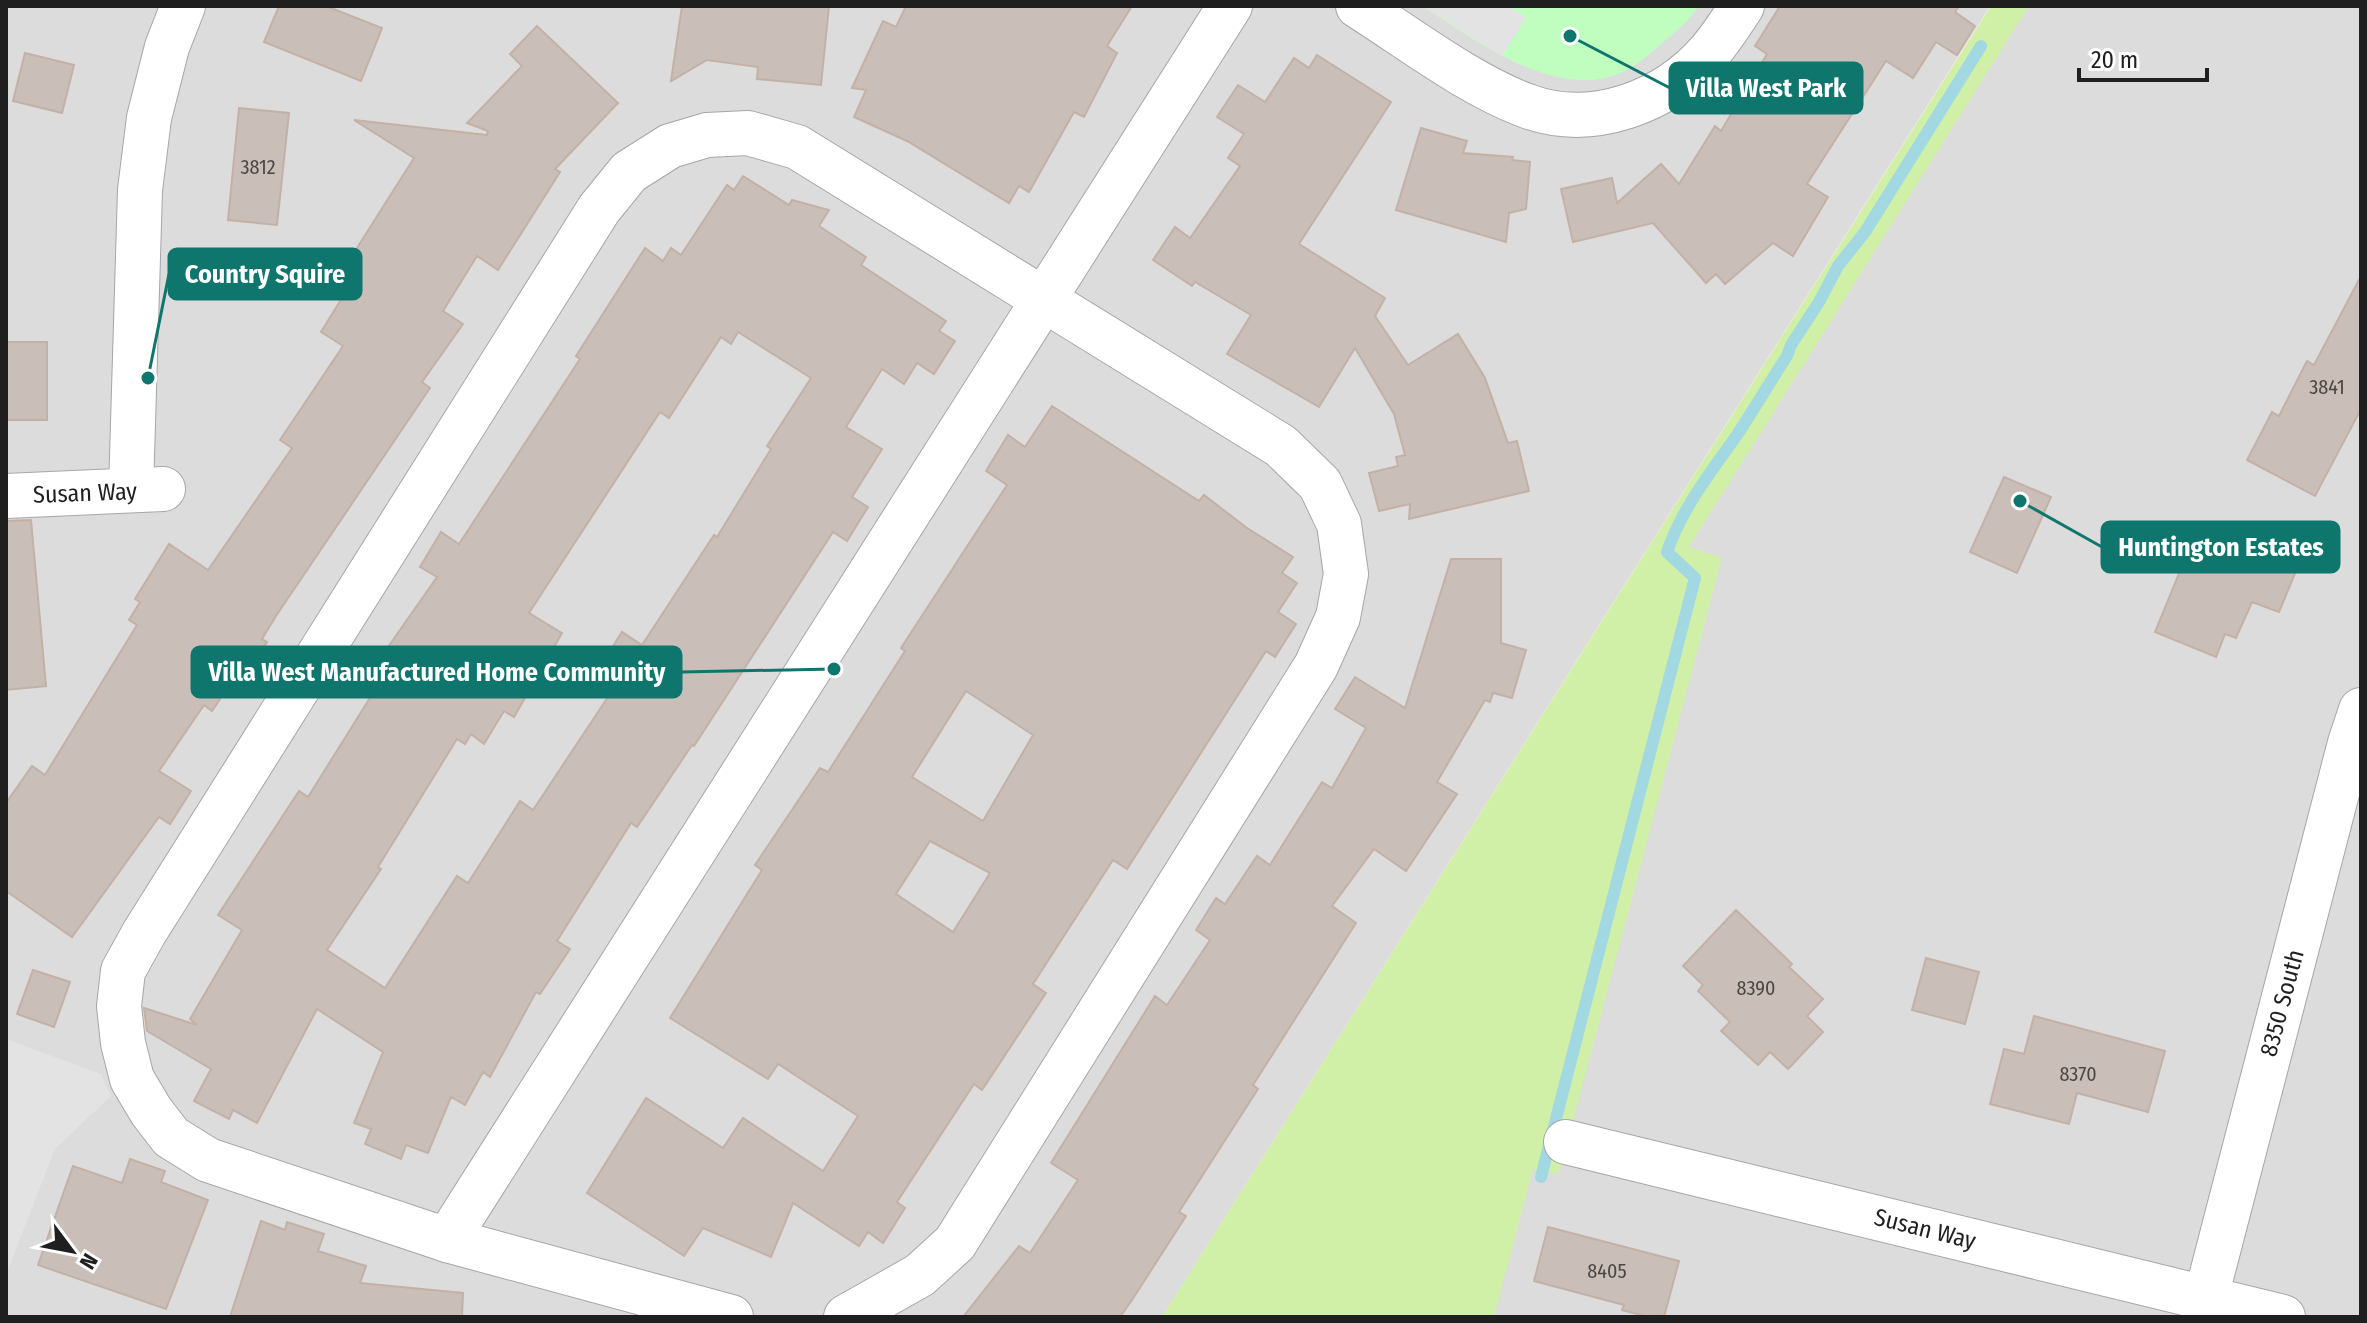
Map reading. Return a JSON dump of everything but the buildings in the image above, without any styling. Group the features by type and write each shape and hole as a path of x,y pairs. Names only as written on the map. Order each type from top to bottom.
{"street":[{"name":"Susan Way","path":"6,496 147,490 140,190 149,118 167,47 183,6"},
{"path":"447,1240 1230,6"},
{"path":"1358,6 1481,83 1527,106 1564,115 1597,114 1632,106 1663,91 1709,52 1742,6"},
{"path":"731,1317 447,1240 208,1160 171,1137 132,1079 123,1043 119,1006 123,971 144,933 599,209 629,172 670,146 707,135 748,133 797,147 1281,446 1320,484 1339,524 1346,574 1338,617 1316,666 955,1243 920,1275 846,1317"},
{"name":"8350 South","path":"2206,1297 2361,710"},
{"name":"Susan Way","path":"1566,1142 2283,1317"}],"shaded area":[{"path":"6,6 1990,6 1162,1317 6,1317"},
{"path":"1422,6 1508,6 1526,18 1502,56"},
{"path":"1993,6 2361,6 2361,1317 1163,1317"},
{"path":"6,1039 101,1074 111,1096 55,1149 6,1275"}],"green space":[{"path":"1422,6 1699,6 1681,27 1635,65 1619,74 1593,80 1567,79 1515,62"},
{"path":"1991,6 2029,6 1689,547 1722,558 1559,1174 1533,1169 1494,1317 1162,1317"}],"waterway":[{"path":"1541,1177 1695,578 1667,552 1673,536 1698,491 1787,356 1838,266 1865,232 1981,46"}],"place":[{"name":"Villa West Park","path":"1570,36"},
{"name":"Country Squire","path":"148,378"},
{"name":"Huntington Estates","path":"2020,501"},
{"name":"Villa West Manufactured Home Community","path":"834,669"}]}
